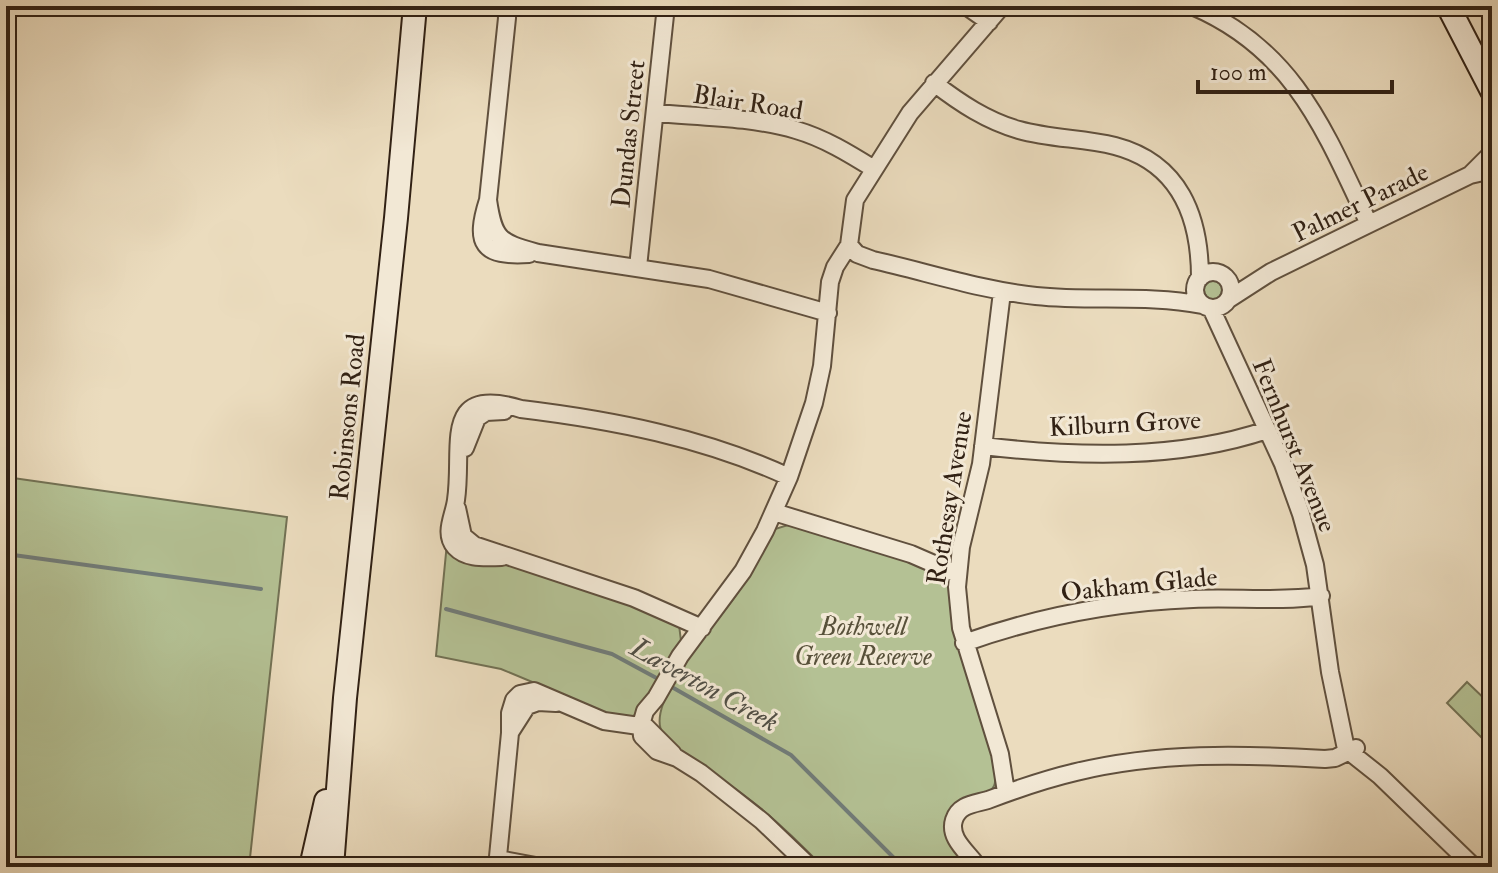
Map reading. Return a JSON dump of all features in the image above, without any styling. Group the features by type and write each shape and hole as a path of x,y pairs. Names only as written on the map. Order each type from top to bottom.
{"main road":[{"name":"Robinsons Road","path":"332,867 345,698 396,218 415,6"},
{"name":"Robinsons Road","path":"402,141 431,6"},
{"path":"1449,6 1492,91"},
{"name":"Robinsons Road","path":"311,867 345,698"}],"street":[{"name":"Dundas Street","path":"638,267 666,6"},
{"path":"966,6 989,22"},
{"path":"810,867 762,821 701,773 677,758 657,751 644,730 645,711 680,656 743,571 789,477 814,403 828,313 855,248 852,207 899,128 1002,6"},
{"path":"1192,6 1247,37 1284,70 1305,96 1320,123 1369,224"},
{"path":"508,10 488,200 491,224 498,237 538,253 709,279 828,313"},
{"path":"855,248 876,250 906,267 946,280 1002,292 1071,299 1160,297 1206,306 1223,306 1229,300 1232,289 1199,242 1184,197 1166,175 1144,158 1115,146 1056,139 1016,129 971,109 934,83"},
{"name":"Blair Road","path":"655,113 796,130 824,141 874,169"},
{"name":"Palmer Parade","path":"1470,175 1492,153"},
{"name":"Palmer Parade","path":"1229,300 1271,272 1470,175 1492,170"},
{"path":"1199,242 1196,296 1206,306"},
{"path":"1160,297 1185,289 1210,272 1223,275"},
{"name":"Palmer Parade","path":"1223,275 1242,277 1271,272"},
{"name":"Rothesay Avenue","path":"1002,292 983,446 958,566 959,614 964,643 1012,790"},
{"name":"Fernhurst Avenue","path":"1227,338 1229,300"},
{"name":"Fernhurst Avenue","path":"1206,306 1227,338 1301,514 1321,596 1330,672 1350,746"},
{"path":"702,628 621,594 502,557 467,542 460,529 456,503 460,465 477,418 486,412 521,409 629,426 723,452 789,477"},
{"name":"Kilburn Grove","path":"983,446 1048,452 1139,452 1225,440 1267,430"},
{"path":"774,512 958,566"},
{"name":"Oakham Glade","path":"964,643 1043,620 1123,605 1189,599 1288,600 1321,596"},
{"path":"541,867 497,863 510,733 523,700 562,704 604,721 617,731 644,730"},
{"path":"975,863 964,836 962,816 1012,790 1075,772 1164,757 1231,754 1335,758 1350,746 1371,760 1380,776 1474,867"}],"green space":[{"path":"1209,281 1217,281 1222,290 1220,297 1209,299 1204,294 1204,286"},
{"path":"6,477 287,517 249,867 6,867"},
{"name":"Bothwell Green Reserve","path":"788,525 900,557 949,584 986,722 995,774 992,789 962,804 950,840 968,867 823,867 763,810 688,757 663,734 660,720 663,703 672,684 734,598 775,529"},
{"path":"447,543 500,563 566,579 679,625 681,641 643,708 631,718 616,717 501,669 436,656"},
{"path":"1467,682 1492,706 1492,742 1489,745 1447,703"}],"waterway":[{"name":"Laverton Creek","path":"6,554 261,589"},
{"name":"Laverton Creek","path":"446,609 612,654 662,681"},
{"name":"Laverton Creek","path":"670,686 791,755 903,867"}]}
